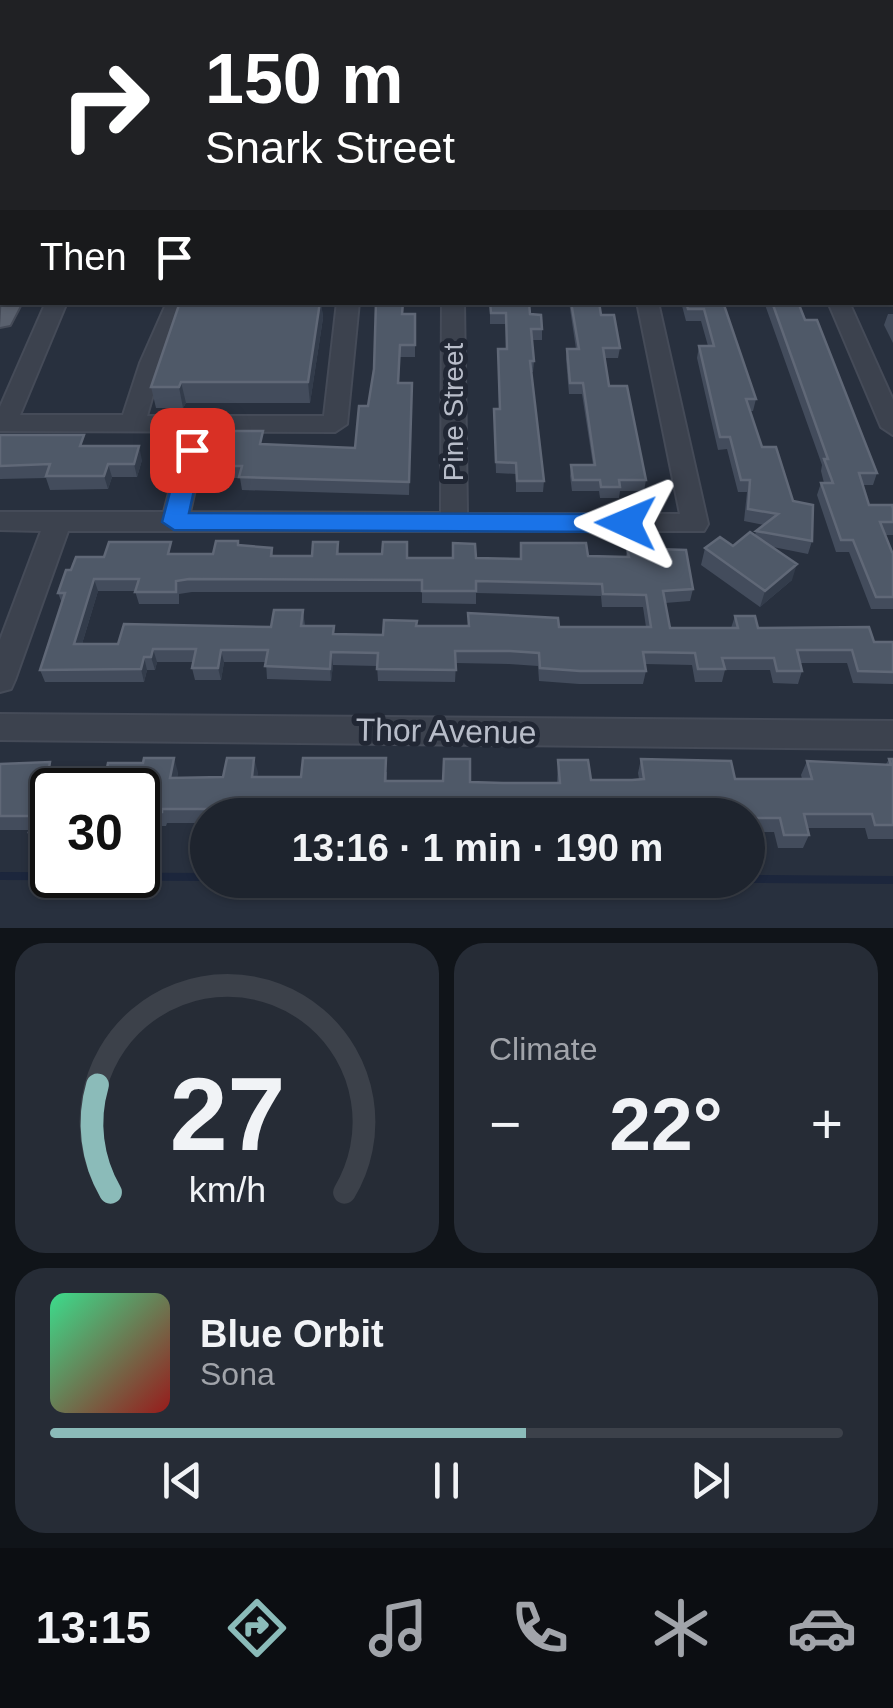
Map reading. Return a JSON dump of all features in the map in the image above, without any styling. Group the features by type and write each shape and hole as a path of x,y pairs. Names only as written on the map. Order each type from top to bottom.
{"street":[{"path":"56,305 2,423 335,424 348,305"},
{"path":"133,423 150,363 177,305"},
{"name":"Pine Street","path":"453,305 454,521"},
{"path":"0,521 695,524 649,305"},
{"path":"839,305 893,428"},
{"path":"174,522 192,450"},
{"path":"0,680 58,521"},
{"name":"Thor Avenue","path":"0,727 893,735"}],"building":[{"path":"179,305 320,305 308,382 181,382 179,387 151,387"},
{"path":"376,305 403,305 402,314 415,314 415,345 400,345 398,383 412,383 409,482 239,477 242,466 211,466 216,445 222,445 227,431 263,431 260,444 355,448 359,406 368,406 374,369"},
{"path":"490,305 529,305 530,314 541,315 542,329 531,329 534,361 530,361 544,481 517,481 516,463 496,462 494,409 500,409 498,349 507,349 506,313 491,313"},
{"path":"572,305 599,305 601,315 614,315 620,348 603,348 609,386 627,386 646,480 619,480 620,487 601,487 600,480 573,480 571,465 595,465 583,383 570,383 567,349 579,349"},
{"path":"687,305 724,305 756,399 746,399 762,447 776,447 793,501 813,505 812,541 756,531 778,514 748,509 750,480 741,480 730,437 720,437 699,346 714,346 704,309 688,309"},
{"path":"773,305 799,305 805,320 817,320 877,473 859,473 869,505 892,505 893,522 880,522 893,552 893,597 876,597 853,540 841,540 821,483 833,483 824,459 828,459"},
{"path":"0,435 84,435 80,446 139,446 134,464 108,464 104,476 46,476 50,464 0,466"},
{"path":"750,532 797,564 765,591 705,548 720,537 733,546"},
{"path":"216,541 272,548 271,556 312,556 313,542 338,542 337,554 382,554 383,542 407,542 407,558 453,558 453,543 475,544 476,558 521,559 521,543 586,543 588,556 629,557 627,548 686,550 693,589 663,591 670,628 738,628 735,616 755,616 758,628 869,627 874,642 893,642 893,672 858,671 852,650 797,650 802,671 777,671 774,658 722,658 725,669 698,669 695,653 643,652 646,671 580,671 540,668 539,653 510,651 455,651 456,670 377,669 378,653 331,652 330,669 265,666 268,650 221,650 218,668 192,668 196,649 153,649 151,657 144,657 141,669 40,670 65,593 58,593 66,570 71,570 76,557 104,557 109,542 171,542 168,554 213,554","holes":["94,579 139,579 135,592 176,592 176,581 189,579 422,580 422,591 476,591 476,581 602,584 603,594 646,595 651,627 559,627 558,618 468,613 469,626 416,626 417,621 384,620 383,635 333,634 334,626 301,626 303,610 274,610 271,627 124,624 118,644 74,644"]},
{"path":"144,758 174,758 170,778 223,777 227,758 254,758 252,777 301,777 303,758 386,758 385,781 443,781 444,759 470,759 470,782 560,783 558,760 588,760 591,780 632,780 644,779 641,759 731,761 735,779 812,779 807,761 891,765 889,759 893,759 893,825 875,825 872,814 804,814 809,835 784,835 780,818 765,818 765,798 190,798 190,809 160,812 160,768 107,768 108,763 143,763"},
{"path":"50,762 49,768 30,768 30,816 0,816 0,764"}],"waterway":[{"path":"0,876 190,877"},
{"path":"765,879 893,880"}],"route":[{"path":"192,450 174,522 626,523"}]}
